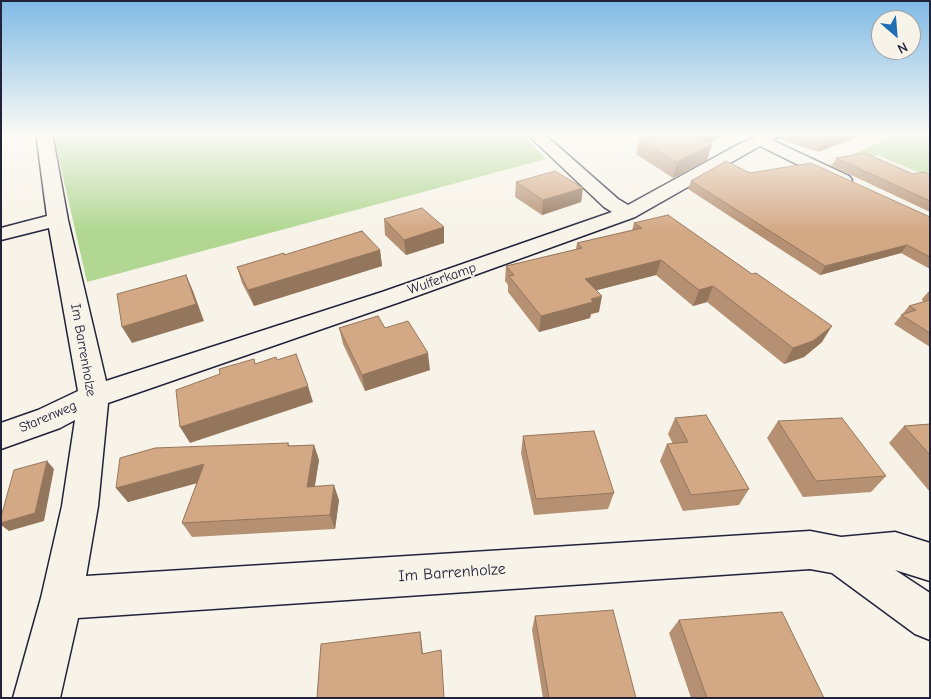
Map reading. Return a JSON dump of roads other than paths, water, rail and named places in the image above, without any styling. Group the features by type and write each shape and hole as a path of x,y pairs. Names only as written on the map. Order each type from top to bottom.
{"street":[{"name":"Im Barrenholze","path":"36,698 62,598 80,506 94,396 58,220 49,166"},
{"path":"570,166 611,203 628,213"},
{"name":"Wulferkamp","path":"94,396 391,297 628,213 712,166"},
{"path":"820,166 860,188"},
{"path":"1,234 58,220"},
{"name":"Starenweg","path":"1,436 49,419 94,396"},
{"name":"Im Barrenholze","path":"62,598 810,550 841,556 895,551 930,562"},
{"name":"Im Barrenholze","path":"841,556 930,619"}]}
